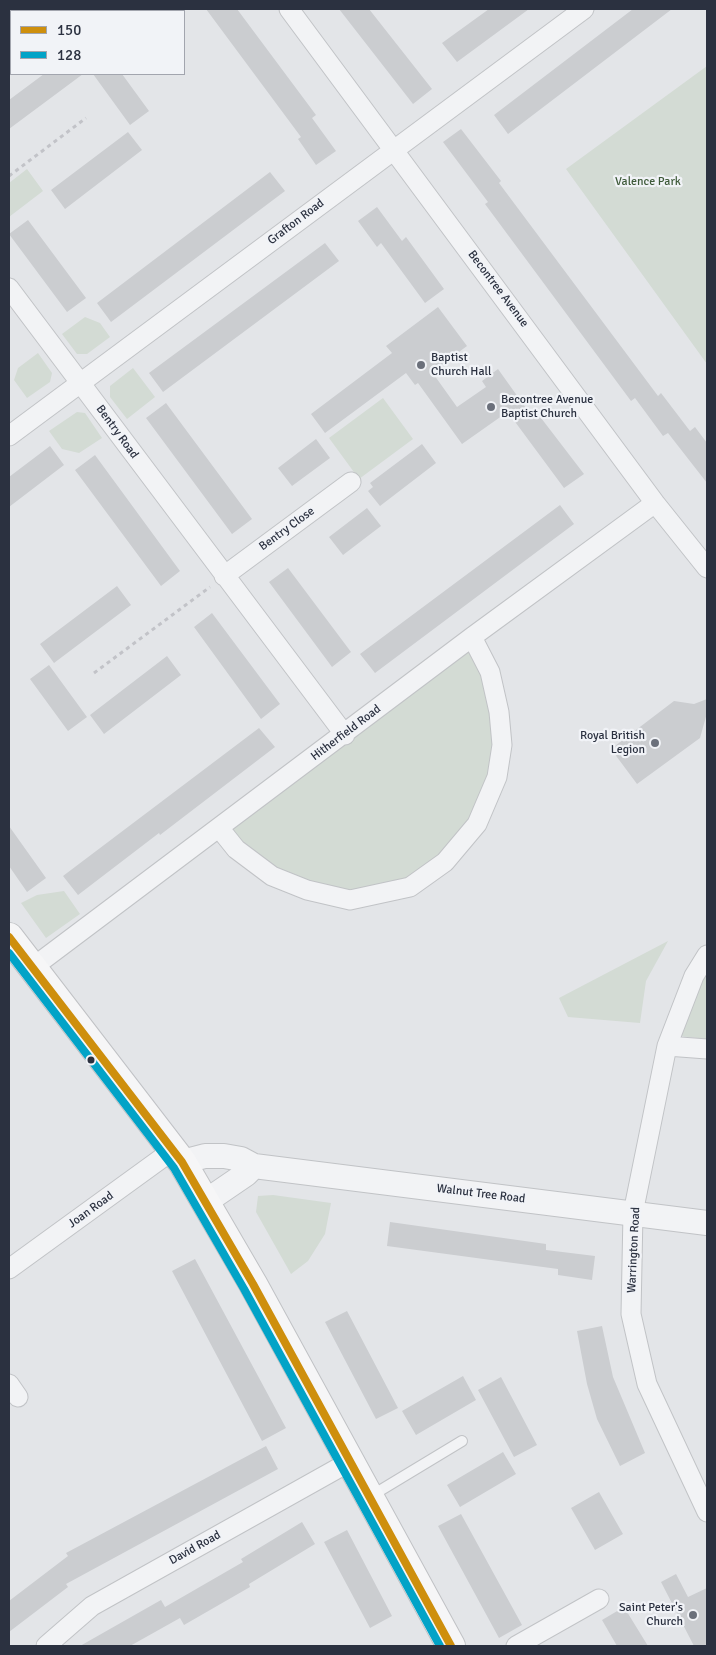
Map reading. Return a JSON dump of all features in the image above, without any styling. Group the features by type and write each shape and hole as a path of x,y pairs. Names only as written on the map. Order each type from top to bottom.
{"main road":[{"path":"9,938 177,1156 206,1202 351,1461 451,1646"}],"street":[{"name":"Becontree Avenue","path":"289,9 655,503 707,568"},
{"name":"Grafton Road","path":"9,436 393,150 572,12"},
{"name":"Bentry Road","path":"9,288 345,735"},
{"name":"Bentry Close","path":"224,576 351,482"},
{"name":"Hitherfield Road","path":"32,968 345,735 472,637 655,503"},
{"path":"220,829 236,849 272,876 307,890 350,900 410,887 445,862 477,824 497,777 502,744 500,712 490,672 472,637"},
{"name":"Warrington Road","path":"707,955 694,976 667,1046 634,1213 631,1314 647,1384 707,1512"},
{"path":"667,1046 707,1049"},
{"name":"Walnut Tree Road","path":"177,1156 224,1156 242,1159 254,1166 707,1223"},
{"name":"Joan Road","path":"9,1269 177,1156"},
{"path":"206,1202 246,1174 254,1166"},
{"name":"David Road","path":"46,1646 92,1606 351,1461"},
{"path":"516,1646 600,1600"}],"lane":[{"path":"370,1496 462,1441"}],"path":[{"path":"9,176 86,118"},
{"path":"94,673 224,576"}],"green space":[{"name":"Valence Park","path":"707,66 707,364 566,169"},
{"path":"27,169 43,191 9,217 9,183"},
{"path":"85,317 100,323 110,337 87,354 77,354 62,334"},
{"path":"38,353 52,373 50,382 27,398 14,380 18,368"},
{"path":"133,368 155,397 127,419 110,397 110,386"},
{"path":"383,398 413,439 359,479 329,438"},
{"path":"77,412 85,413 102,438 79,453 62,449 49,431"},
{"path":"472,637 502,745 477,824 410,887 350,900 307,890 220,829"},
{"path":"64,891 80,914 46,938 21,903 37,895"},
{"path":"668,941 646,981 640,1023 568,1017 559,998"},
{"path":"707,972 707,1039 679,1036 700,984"},
{"path":"273,1195 331,1203 325,1234 308,1261 291,1274 256,1212 258,1196"}],"building":[{"path":"206,9 237,9 316,115 312,118 336,151 316,165 298,139 301,137"},
{"path":"339,9 369,9 432,89 413,104"},
{"path":"489,9 529,9 457,62 442,43"},
{"path":"633,9 672,9 508,134 494,115"},
{"path":"43,75 82,75 9,129 9,100"},
{"path":"94,75 123,75 149,111 130,125"},
{"path":"461,129 658,396 661,393 690,431 695,427 707,443 707,483 668,433 663,436 635,398 631,401 485,204 488,202 443,142"},
{"path":"128,132 142,150 65,209 51,190"},
{"path":"270,172 285,191 111,322 97,303"},
{"path":"377,207 402,241 406,237 444,289 425,303 381,243 377,247 358,221"},
{"path":"28,220 86,298 67,312 9,234"},
{"path":"325,243 339,261 163,392 149,373"},
{"path":"438,307 467,346 432,372 457,407 486,387 482,381 498,369 533,418 538,414 584,474 564,488 510,415 508,417 506,413 462,444 418,383 415,385 406,373 325,433 311,414 392,353 386,346"},
{"path":"166,403 252,519 232,534 146,418"},
{"path":"316,439 330,458 292,486 278,468"},
{"path":"422,444 436,463 380,506 368,491 373,487 370,483"},
{"path":"50,446 64,465 9,507 9,477"},
{"path":"95,455 180,571 161,586 75,470"},
{"path":"560,505 574,524 375,673 360,654"},
{"path":"367,508 381,526 343,555 329,537"},
{"path":"288,568 351,652 332,667 269,582"},
{"path":"117,586 131,605 54,663 40,644"},
{"path":"212,613 280,704 261,719 194,627"},
{"path":"167,656 181,675 104,734 90,715"},
{"path":"49,665 87,717 68,731 30,679"},
{"name":"Royal British Legion","path":"707,699 707,713 700,738 637,784 611,749 674,701 694,704"},
{"path":"259,728 275,747 78,895 63,876"},
{"path":"9,826 46,878 27,892 9,866"},
{"path":"390,1222 546,1244 546,1250 595,1256 592,1280 558,1275 558,1269 387,1246"},
{"path":"195,1259 286,1428 262,1441 172,1271"},
{"path":"347,1311 398,1408 376,1419 325,1322"},
{"path":"602,1326 613,1377 645,1453 620,1466 597,1419 587,1384 577,1331"},
{"path":"463,1376 476,1400 416,1435 402,1411"},
{"path":"501,1377 537,1445 514,1457 478,1390"},
{"path":"266,1446 278,1469 66,1584 68,1587 9,1632 9,1601 68,1556 66,1553"},
{"path":"503,1452 516,1474 460,1507 447,1485"},
{"path":"599,1492 623,1534 595,1550 571,1508"},
{"path":"461,1514 522,1625 499,1638 438,1526"},
{"path":"302,1522 315,1544 249,1584 250,1587 184,1625 180,1618 130,1646 80,1646 161,1600 165,1607 243,1562 241,1559"},
{"path":"347,1530 392,1616 370,1628 324,1542"},
{"name":"Saint Peter's Church","path":"676,1574 688,1597 707,1588 707,1646 694,1646 661,1582"},
{"path":"624,1607 648,1646 617,1646 602,1620"}],"transit line":[{"name":"150","path":"9,937 182,1162 253,1284 451,1646"},
{"name":"128","path":"9,953 174,1168 244,1289 440,1646"}],"place":[{"name":"Baptist Church Hall","path":"421,365"},
{"name":"Becontree Avenue Baptist Church","path":"491,407"},
{"name":"Royal British Legion","path":"655,743"},
{"name":"Saint Peter's Church","path":"693,1615"}]}
